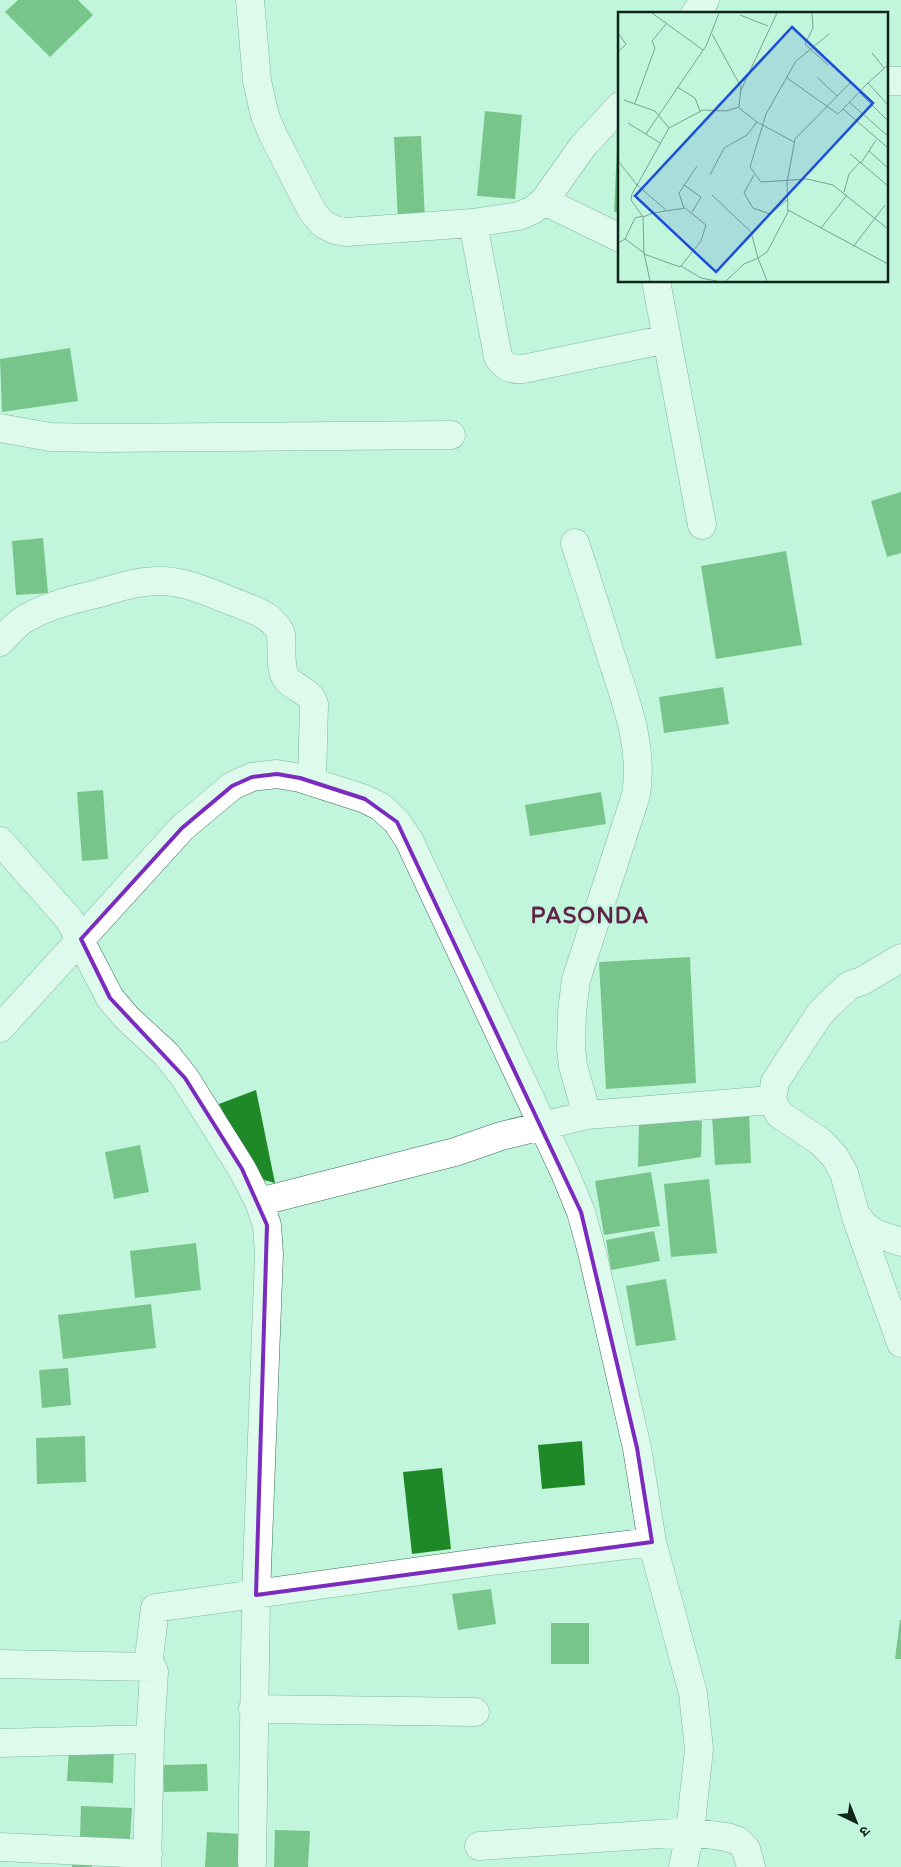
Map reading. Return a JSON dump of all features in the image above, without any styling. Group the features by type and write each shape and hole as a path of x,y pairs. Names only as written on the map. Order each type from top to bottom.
{"street":[{"path":"250,0 257,81 265,116 312,211 323,224 335,230 346,232 473,223 519,216 533,210 544,201 583,146 618,108"},
{"path":"696,12 705,0"},
{"path":"888,81 901,81"},
{"path":"544,201 618,237"},
{"path":"473,223 498,357 503,365 512,370 523,369 667,339"},
{"path":"656,282 702,524"},
{"path":"0,428 50,437 100,438 451,435"},
{"path":"575,543 631,718 638,753 639,774 636,795 576,980 572,1012 571,1047 573,1066 587,1115"},
{"path":"0,642 14,626 44,609 138,582 173,582 210,593 261,613 271,619 281,634 284,675 313,700 312,782"},
{"path":"0,1028 182,828 232,786 252,777 277,774 312,782 365,799 381,807 397,822 409,840 542,1125 581,1212 592,1252 637,1448 652,1542 693,1693 699,1749 690,1832 683,1867"},
{"path":"0,841 70,919 110,998 127,1018 166,1054 185,1078 242,1169 259,1202 267,1225 269,1254 256,1595 252,1862"},
{"path":"901,958 862,981 850,985 819,1015 779,1076 773,1091 772,1100 779,1114 821,1142 835,1158 844,1174 855,1213 901,1343"},
{"path":"259,1202 455,1152 501,1136 587,1115 772,1100"},
{"path":"855,1213 862,1224 874,1233 901,1242"},
{"path":"148,1666 155,1608 456,1566 652,1542"},
{"path":"0,1664 148,1666 152,1667 154,1672 150,1739 147,1861 0,1847"},
{"path":"253,1709 475,1712"},
{"path":"0,1743 150,1739"},
{"path":"479,1846 690,1832 727,1837 738,1841 746,1849 751,1867"}],"highlighted area":[{"path":"277,774 300,778 365,799 397,822 581,1212 637,1448 652,1542 256,1595 267,1225 242,1169 185,1078 110,998 81,939 182,828 232,786 252,777"}],"building":[{"path":"18,0 78,0 93,15 50,57 5,12"},
{"path":"485,111 522,115 515,199 477,196"},
{"path":"421,136 425,220 398,221 394,137"},
{"path":"617,148 618,148 618,212 614,212"},
{"path":"70,348 78,401 2,412 0,359"},
{"path":"901,492 901,553 887,557 871,501"},
{"path":"43,538 48,593 16,595 12,541"},
{"path":"786,551 802,645 716,659 701,566"},
{"path":"723,687 729,724 664,733 659,697"},
{"path":"103,790 108,859 82,861 77,792"},
{"path":"601,792 606,824 530,836 525,805"},
{"path":"690,957 696,1083 606,1089 599,962"},
{"path":"256,1090 275,1183 264,1180 251,1165 219,1104"},
{"path":"749,1113 751,1163 715,1165 712,1115"},
{"path":"639,1120 702,1121 701,1157 638,1167"},
{"path":"140,1145 149,1192 114,1199 105,1152"},
{"path":"651,1172 660,1226 604,1235 595,1181"},
{"path":"709,1179 717,1253 671,1257 664,1184"},
{"path":"654,1231 660,1261 611,1270 606,1240"},
{"path":"196,1243 201,1290 135,1298 130,1251"},
{"path":"666,1279 676,1340 636,1346 626,1286"},
{"path":"151,1304 156,1348 63,1359 58,1315"},
{"path":"68,1368 71,1405 42,1408 39,1370"},
{"path":"85,1436 86,1482 37,1484 36,1438"},
{"path":"582,1441 585,1485 542,1489 538,1445"},
{"path":"442,1468 451,1549 412,1554 403,1472"},
{"path":"491,1589 496,1624 458,1630 452,1594"},
{"path":"900,1620 901,1659 895,1659"},
{"path":"551,1623 589,1623 589,1664 551,1664"},
{"path":"69,1749 114,1752 113,1783 67,1781"},
{"path":"207,1764 208,1791 164,1792 163,1765"},
{"path":"81,1806 132,1808 130,1839 80,1837"},
{"path":"275,1830 310,1831 308,1867 274,1867"},
{"path":"207,1832 243,1834 241,1867 205,1867"},
{"path":"72,1865 92,1865 92,1867 72,1867"}],"district":[{"name":"PASONDA","path":"590,916"}]}
